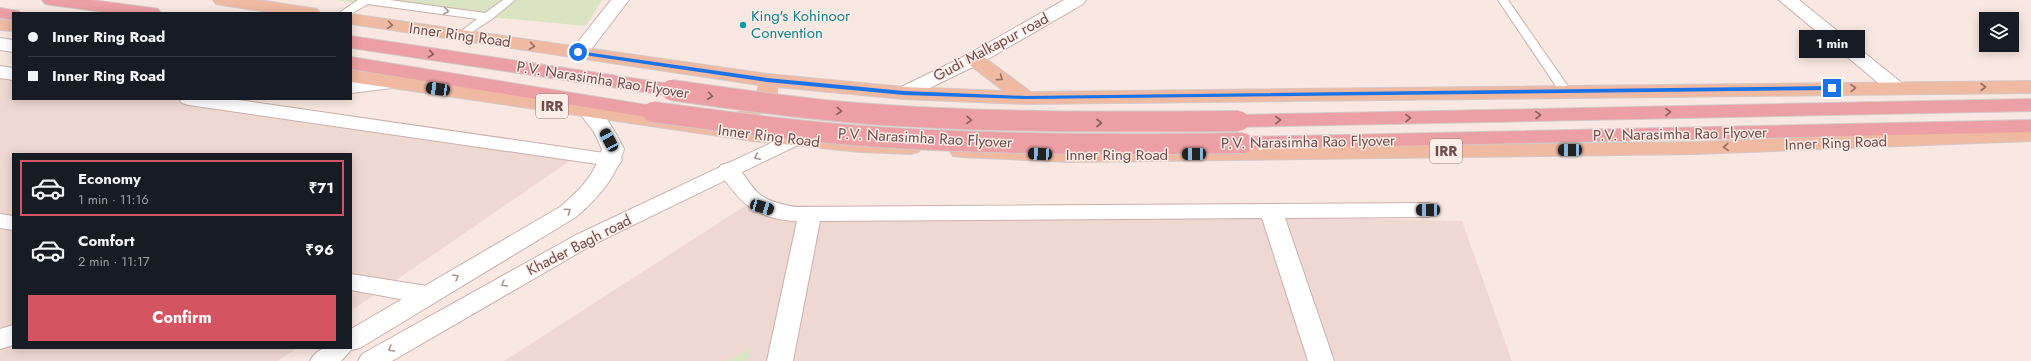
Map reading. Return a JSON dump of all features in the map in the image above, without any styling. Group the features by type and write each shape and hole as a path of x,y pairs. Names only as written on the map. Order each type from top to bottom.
{"highway":[{"path":"51,0 144,12"},
{"path":"0,13 12,14"},
{"name":"P.V. Narasimha Rao Flyover","path":"352,42 739,100 883,115 963,120 1062,122 1247,121 2031,105"},
{"name":"P.V. Narasimha Rao Flyover","path":"352,63 720,121 876,137 960,142 1142,145 2031,126"}],"main road":[{"path":"222,0 304,12"},
{"name":"Inner Ring Road","path":"352,19 767,80 904,93 1026,98 2031,86"},
{"path":"0,25 12,26"},
{"path":"974,59 1026,98"},
{"name":"Inner Ring Road","path":"352,76 793,140 860,146 1070,156 1696,148 2031,135"},
{"path":"712,129 746,116 767,94 767,80"}],"street":[{"path":"578,52 620,0"},
{"name":"Gudi Malkapur road","path":"904,93 974,59 1077,0"},
{"path":"1788,0 1895,87"},
{"path":"0,44 12,46"},
{"path":"0,72 12,74"},
{"path":"352,87 393,83"},
{"path":"196,100 611,160"},
{"path":"352,340 568,212 585,199 606,173 611,160 613,148 604,131 588,111"},
{"name":"Khader Bagh road","path":"371,361 584,240 793,140"},
{"path":"729,170 747,196 762,207 779,212 810,214 1428,210"},
{"path":"1271,211 1322,361"},
{"path":"780,361 810,214"},
{"path":"0,221 12,223"},
{"path":"352,282 427,295"},
{"path":"0,340 12,334"},
{"path":"323,361 338,349"}],"lane":[{"path":"347,12 366,0 488,16"},
{"path":"463,35 510,0"},
{"path":"1503,0 1566,92"}],"shaded area":[{"path":"0,75 12,77 12,100 174,100 574,158 352,310 352,153 12,153 12,349 296,349 278,361 0,361"},
{"path":"748,204 1462,221 1512,361 504,361"}],"green space":[{"path":"337,0 602,0 586,26 379,7"},
{"path":"752,346 747,361 728,361"}],"place":[{"name":"King's Kohinoor Convention","path":"743,25"}],"route":[{"path":"578,52 767,80 904,93 1026,98 1832,88"}]}
